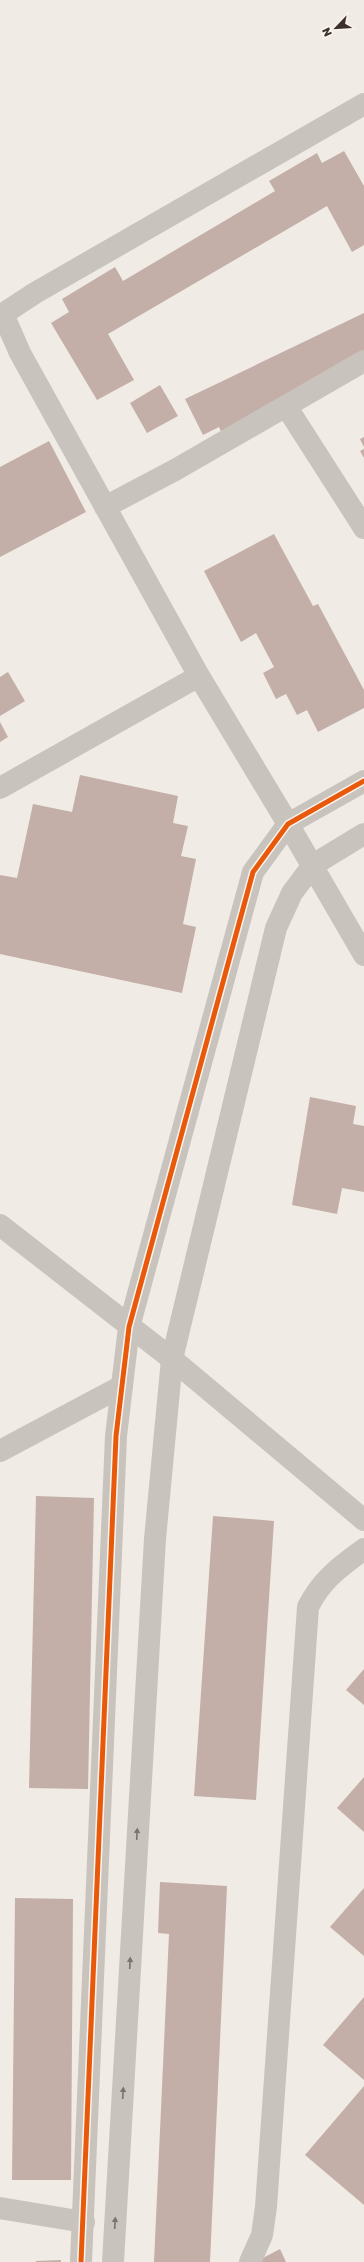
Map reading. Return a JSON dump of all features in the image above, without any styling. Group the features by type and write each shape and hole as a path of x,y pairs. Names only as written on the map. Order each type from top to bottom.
{"street":[{"path":"364,104 1,314 20,353 199,676 313,865 364,954"},
{"path":"105,507 364,361"},
{"path":"286,406 364,528"},
{"path":"0,788 199,676"},
{"path":"81,2262 84,2222 116,1436 129,1327 253,872 288,824 364,781"},
{"path":"113,2262 154,1539 172,1359 276,928 292,893 313,865 364,834"},
{"path":"0,1225 172,1359 364,1520"},
{"path":"0,1451 122,1386"},
{"path":"250,2262 262,2235 266,2207 308,1607 316,1590 329,1576 364,1549"},
{"path":"0,2208 84,2222"}],"building":[{"path":"344,151 364,186 364,245 352,252 327,206 108,334 134,380 97,400 51,323 69,312 62,299 115,267 123,281 275,191 269,181 317,153 322,163"},
{"path":"364,313 364,369 223,436 219,427 203,435 185,399"},
{"path":"160,385 178,416 147,433 130,403"},
{"path":"364,437 364,447 360,439"},
{"path":"49,441 86,512 0,557 0,467"},
{"path":"364,449 364,458 360,451"},
{"path":"274,534 313,606 318,604 364,690 364,708 318,732 307,710 297,715 286,694 276,699 263,673 274,667 256,633 241,642 204,571"},
{"path":"8,672 25,701 0,716 0,677"},
{"path":"0,722 8,737 0,742"},
{"path":"80,775 178,796 173,823 188,826 181,856 196,859 183,924 196,927 182,993 0,954 0,875 17,878 33,804 72,812"},
{"path":"310,1097 356,1106 353,1124 364,1126 364,1192 342,1188 337,1214 292,1205"},
{"path":"36,1496 94,1498 88,1789 29,1788"},
{"path":"213,1516 274,1521 256,1800 194,1796"},
{"path":"364,1669 364,1705 346,1690"},
{"path":"364,1777 364,1832 337,1808"},
{"path":"160,1882 227,1886 210,2262 154,2262 169,1934 158,1933"},
{"path":"364,1888 364,1956 330,1927"},
{"path":"15,1898 73,1899 71,2180 12,2180"},
{"path":"364,1997 364,2080 323,2045"},
{"path":"364,2086 364,2205 305,2155"},
{"path":"280,2249 286,2262 257,2261"},
{"path":"61,2260 61,2262 36,2262 36,2261"}],"cycle path":[{"path":"81,2262 116,1436 129,1327 253,872 288,824 364,781"}]}
